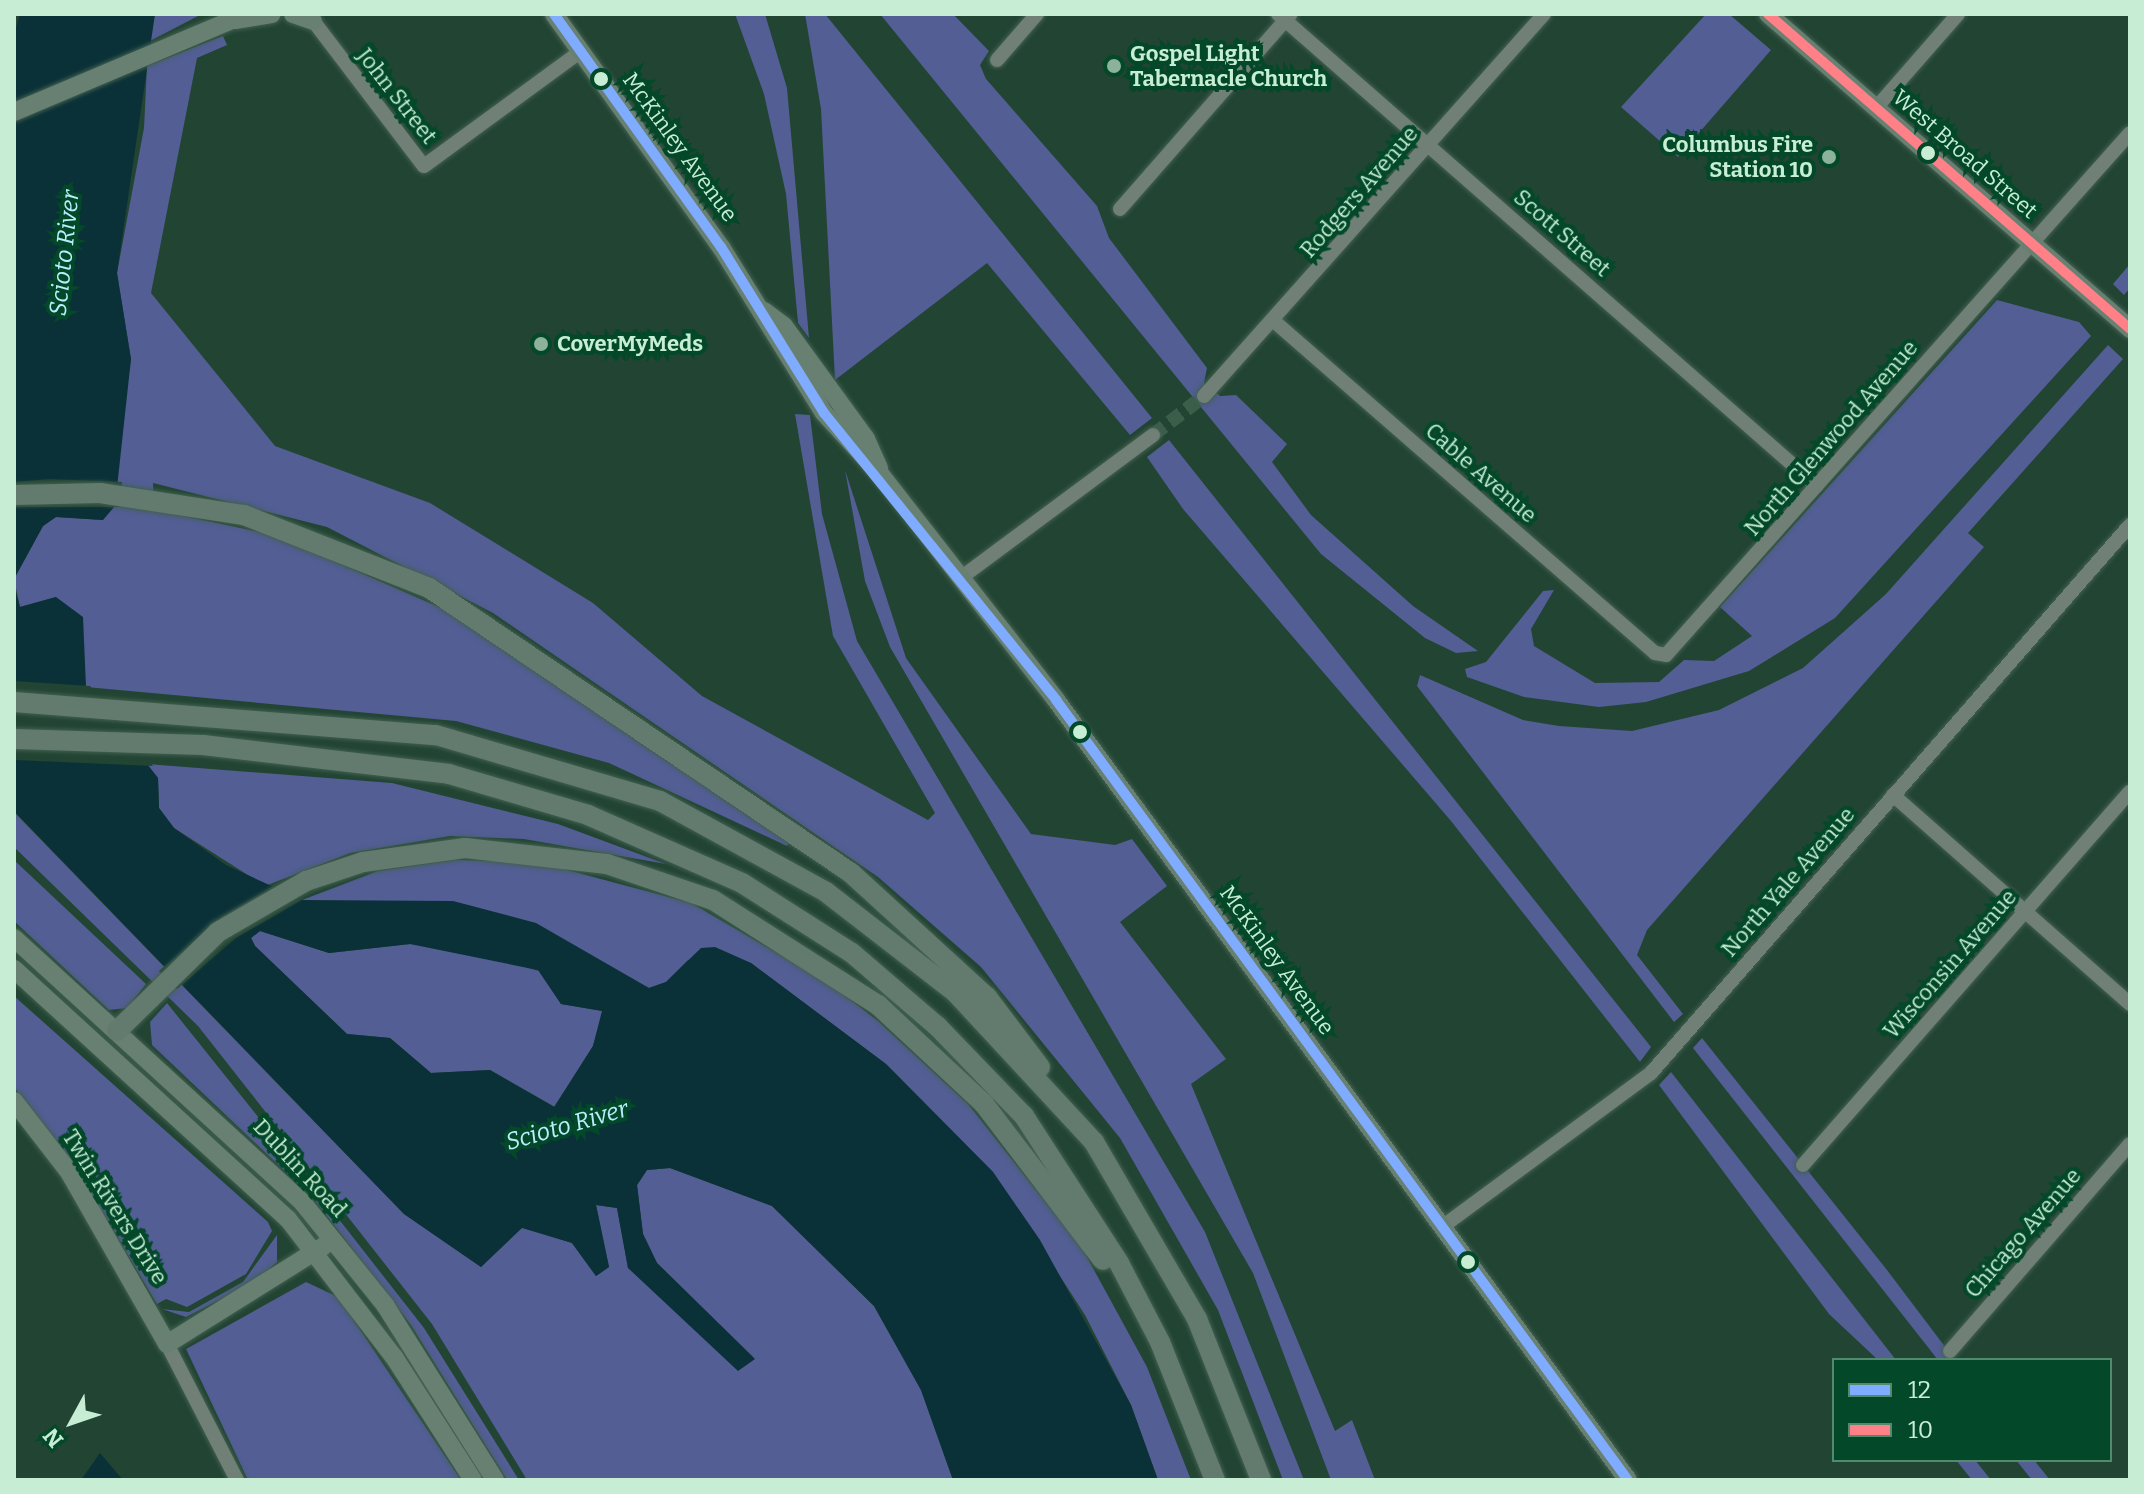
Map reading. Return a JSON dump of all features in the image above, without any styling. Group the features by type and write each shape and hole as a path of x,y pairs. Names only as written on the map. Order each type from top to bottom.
{"highway":[{"path":"14,495 176,501 272,524 429,588 838,864 987,997 1066,1107 1171,1266 1221,1369 1261,1480"},
{"path":"14,702 189,713 436,735 660,801 873,923 956,993 1066,1107"},
{"path":"14,739 203,745 449,774 588,815 742,883 852,953 937,1026 1024,1116 1074,1186 1160,1342 1215,1480"},
{"path":"117,1031 198,949 258,906 363,862 465,848 607,864 713,900 792,944 878,1005 984,1104 1046,1176 1160,1342"}],"main road":[{"path":"14,112 241,17 272,14"},
{"path":"293,14 310,18"},
{"name":"McKinley Avenue","path":"554,14 764,311 784,326 866,439 881,475 962,577 1628,1480"},
{"name":"West Broad Street","path":"1768,14 2130,329"},
{"name":"Dublin Road","path":"14,938 213,1113 334,1239 415,1348 495,1480"},
{"path":"14,950 77,1009 117,1031"},
{"name":"Dublin Road","path":"14,969 198,1130 316,1253 473,1480"},
{"name":"Twin Rivers Drive","path":"14,1101 69,1172 167,1344"},
{"path":"167,1344 334,1239"}],"street":[{"path":"997,60 1037,14"},
{"name":"Rodgers Avenue","path":"1204,396 1275,322 1544,14"},
{"path":"1876,108 1958,14"},
{"path":"1120,209 1285,16"},
{"name":"Scott Street","path":"1285,16 1817,486"},
{"name":"John Street","path":"310,18 424,166 581,51"},
{"name":"North Glenwood Avenue","path":"1660,655 1672,653 2130,133"},
{"name":"Cable Avenue","path":"1275,322 1660,655"},
{"path":"962,577 1153,435"},
{"name":"North Yale Avenue","path":"1442,1227 1651,1073 2130,525"},
{"name":"Wisconsin Avenue","path":"1803,1165 2130,792"},
{"path":"1893,795 2130,1004"},
{"name":"Chicago Avenue","path":"1950,1351 2130,1144"},
{"name":"Twin Rivers Drive","path":"167,1344 237,1480"}],"shaded area":[{"path":"155,14 202,14 148,42"},
{"path":"735,14 765,14 787,88 809,338 798,323 786,194 764,94"},
{"path":"805,14 825,14 1152,418 1130,435 987,263 835,380 821,109"},
{"path":"880,14 953,14 989,51 980,65 986,79 1097,206 1109,238 1207,368 1204,383 1220,396 1236,395 1287,444 1272,462 1311,515 1413,606 1478,651 1456,653 1425,638 1321,554"},
{"path":"1706,14 1729,14 1771,50 1678,157 1621,107"},
{"path":"223,36 227,45 197,58 151,293 275,446 430,503 593,603 702,696 928,820 935,813 833,636 795,414 810,415 822,514 857,641 1205,1232 1304,1480 1283,1480 1218,1310 1120,1138 981,967 878,877 493,613 327,527 153,483 154,510 274,535 441,608 790,841 787,846 609,763 456,721 86,687 80,637 56,597 20,607 14,579 43,526 56,517 103,520 131,360 117,273 144,128 147,66"},
{"path":"2130,264 2130,288 2124,295 2113,284"},
{"path":"1997,300 2079,322 2091,336 1835,618 1749,671 1646,702 1599,707 1524,697 1467,677 1465,669 1486,662 1543,591 1554,590 1531,629 1534,646 1595,683 1659,682 1684,660 1714,661 1752,636 1720,607"},
{"path":"2108,345 2123,359 1968,533 1984,547 1647,930 1637,955 1683,1014 1674,1022 1417,686 1420,675 1523,720 1559,726 1632,731 1719,710 1803,668 1886,594"},
{"path":"1169,440 1651,1047 1640,1062 1451,821 1183,509 1147,457"},
{"path":"845,470 906,658 1031,834 1115,845 1132,839 1167,886 1120,922 1226,1059 1191,1084 1335,1431 1352,1420 1375,1480 1331,1480 1253,1273 890,647 865,581"},
{"path":"147,764 392,783 558,824 666,864 524,839 450,836 350,853 265,886 174,828 159,808 158,778"},
{"path":"14,812 404,1214 481,1267 522,1227 572,1243 596,1276 609,1267 596,1205 617,1208 628,1268 754,1358 657,1263 643,1234 637,1185 647,1170 670,1168 772,1206 874,1306 921,1390 953,1480 527,1480 432,1324 198,1026 14,847"},
{"path":"14,860 146,984 127,1008 109,1010 14,921"},
{"path":"454,860 537,862 691,903 830,984 879,1022 968,1104 1082,1248 1147,1367 1191,1480 1158,1480 1131,1405 1085,1315 993,1172 886,1064 751,963 688,960 666,982 649,988 606,966 302,900 378,871"},
{"path":"260,931 329,953 410,944 461,949 539,971 561,1004 603,1011 593,1046 555,1107 490,1070 431,1073 390,1038 347,1034 255,946 251,938"},
{"path":"14,996 268,1222 272,1231 246,1274 187,1307 166,1299 157,1304 83,1179 14,1087"},
{"path":"167,1003 283,1148 280,1154 307,1192 152,1045 150,1022"},
{"path":"1702,1038 1953,1358 1936,1358 1693,1048"},
{"path":"1671,1072 1894,1358 1876,1358 1829,1314 1659,1085"},
{"path":"316,1190 424,1328 519,1480 507,1480 411,1325 316,1202"},
{"path":"277,1235 277,1262 256,1281 186,1317 162,1309 189,1312 243,1282"},
{"path":"306,1282 338,1297 461,1480 248,1480 186,1349"},
{"path":"1958,1462 1977,1462 1991,1480 1972,1480"},
{"path":"2018,1462 2036,1462 2050,1480 2032,1480"}],"water":[{"name":"Scioto River","path":"20,14 155,14 117,273 131,359 115,506 103,520 56,517 43,526 14,579 14,34"},
{"name":"Scioto River","path":"14,586 20,607 56,597 83,617 86,687 158,778 159,808 174,828 226,865 302,900 453,901 536,923 649,988 666,982 701,948 715,947 751,963 886,1064 993,1172 1040,1240 1131,1405 1158,1480 953,1480 921,1390 874,1306 772,1206 670,1168 647,1170 637,1185 643,1234 657,1263 755,1359 738,1371 628,1268 617,1208 596,1205 609,1267 596,1276 572,1243 522,1228 481,1267 404,1214 14,811","holes":["260,931 329,953 410,944 538,970 561,1004 602,1011 593,1046 554,1107 490,1070 431,1073 390,1038 347,1034 255,946 251,938"]},
{"path":"100,1453 123,1480 81,1480"}],"pier":[{"path":"49,479 122,482 119,507 14,507 14,482"},
{"path":"14,681 90,686 153,766 14,760"},
{"path":"275,885 309,896 236,938 177,989 159,971 223,916"}],"tunnel":[{"path":"1153,435 1204,396"}],"transit line":[{"name":"12","path":"554,14 721,247 824,413 1056,700 1628,1480"},
{"name":"10","path":"1768,14 2130,329"}],"place":[{"name":"Gospel Light Tabernacle Church","path":"1114,66"},
{"name":"Columbus Fire Station 10","path":"1829,157"},
{"name":"CoverMyMeds","path":"541,344"}]}
